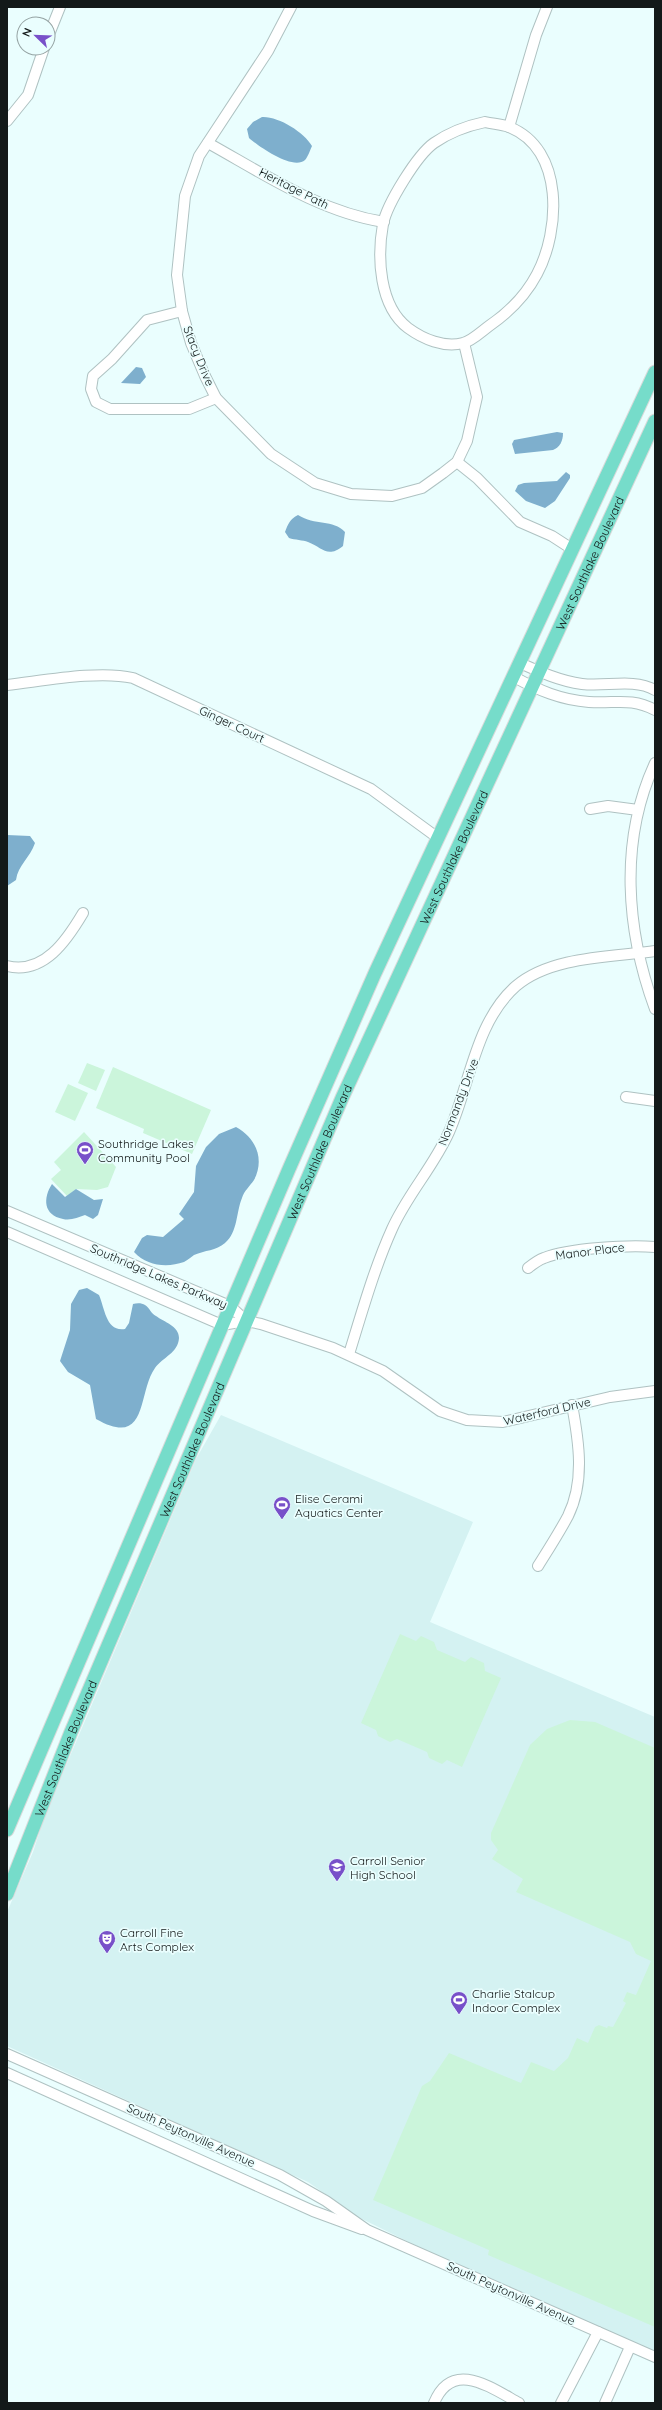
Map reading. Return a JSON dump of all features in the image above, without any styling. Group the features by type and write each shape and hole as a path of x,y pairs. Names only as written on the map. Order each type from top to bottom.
{"main road":[{"name":"West Southlake Boulevard","path":"7,1830 11,1809 375,973 655,372"},
{"name":"West Southlake Boulevard","path":"7,1894 71,1732 348,1084 655,421"}],"street":[{"path":"56,17 60,7"},
{"name":"Stacy Drive","path":"291,7 268,50 199,156 185,196 177,275 182,311 191,343 216,398 271,454 315,483 351,494 392,496 422,488 457,462 467,441 477,397 464,343"},
{"path":"510,127 536,35 547,7"},
{"path":"7,121 28,96 41,56"},
{"path":"485,122 510,127 532,141 544,158 554,193 550,240 537,275 509,312 464,343 443,344 421,337 404,324 390,305 383,283 381,250 384,222 406,175 433,144 461,128 485,122"},
{"name":"Heritage Path","path":"208,143 316,202 364,219 384,222"},
{"path":"182,311 147,320 112,359 93,376 92,389 96,402 110,409 189,409 216,398"},
{"path":"457,462 477,478 520,522 552,536 572,549"},
{"path":"520,663 538,672 580,684 634,684 655,690"},
{"name":"Ginger Court","path":"7,685 70,678 123,675 133,678 371,789 438,838"},
{"path":"514,677 557,697 574,701 628,701 655,710"},
{"path":"655,763 645,784 638,810 631,858 630,883 638,953 655,1009"},
{"path":"590,809 608,806 638,810"},
{"path":"7,966 22,967 42,960 52,954 67,939 83,913"},
{"name":"Normandy Drive","path":"349,1354 376,1269 392,1228 449,1132 485,1031 495,1010 516,986 532,975 548,968 591,958 655,951"},
{"path":"626,1097 655,1101"},
{"name":"Southridge Lakes Parkway","path":"7,1211 230,1306 246,1321"},
{"name":"Southridge Lakes Parkway","path":"7,1232 222,1325 246,1321"},
{"name":"Manor Place","path":"528,1268 542,1258 552,1255 605,1247 655,1247"},
{"name":"Waterford Drive","path":"246,1321 287,1331 349,1354 383,1371 440,1411 467,1420 503,1422 572,1405 655,1391"},
{"path":"538,1566 568,1516 577,1486 578,1438 572,1405"},
{"name":"South Peytonville Avenue","path":"7,2054 107,2097 295,2183 339,2208 367,2230"},
{"name":"South Peytonville Avenue","path":"7,2073 313,2211 367,2230 655,2357"},
{"path":"100,2114 107,2097"},
{"path":"561,2403 598,2332"},
{"path":"605,2403 630,2346"},
{"path":"434,2403 442,2388 451,2382 465,2379 477,2381 519,2403"}],"shaded area":[{"name":"Carroll Senior High School","path":"221,1415 473,1522 430,1622 655,1717 655,2352 417,2246 358,2217 308,2182 7,2046 7,1912 33,1852 45,1815 196,1459"}],"green space":[{"path":"87,1063 105,1070 96,1091 78,1083"},
{"path":"113,1067 211,1110 192,1154 143,1133 144,1129 96,1108"},
{"path":"68,1084 88,1093 75,1121 55,1112"},
{"name":"Southridge Lakes Community Pool","path":"84,1132 116,1167 108,1187 97,1190 76,1189 67,1196 51,1179 61,1170 54,1162"},
{"path":"400,1634 416,1641 421,1636 434,1642 437,1650 465,1662 471,1657 484,1663 485,1671 501,1678 462,1767 447,1760 442,1764 429,1758 427,1752 397,1739 390,1742 378,1736 376,1730 361,1723"},
{"path":"570,1720 595,1722 655,1748 655,2327 488,2255 489,2250 373,2200 422,2086 430,2081 449,2053 521,2083 531,2062 554,2071 568,2058 577,2038 588,2043 595,2027 599,2025 607,2028 608,2026 613,2027 626,2003 623,2001 627,1992 636,1995 651,1961 636,1954 630,1942 516,1892 523,1879 492,1859 498,1850 491,1840 491,1833 530,1745 547,1729"}],"water":[{"path":"262,117 268,117 283,122 303,135 312,146 305,160 300,163 284,160 249,138 247,129 253,122"},
{"path":"136,367 142,368 146,377 140,384 121,383"},
{"path":"557,432 563,433 563,436 561,443 555,449 515,454 512,444 514,440"},
{"path":"566,472 570,475 570,478 555,501 545,508 526,501 515,491 518,485 524,483 557,481"},
{"path":"298,515 311,520 335,525 340,528 345,532 343,546 333,552 329,552 308,542 289,538 285,532 286,529 291,520"},
{"path":"7,835 30,836 35,843 19,870 16,880 7,886"},
{"path":"236,1127 249,1137 253,1143 257,1150 259,1164 254,1180 243,1195 235,1228 229,1238 222,1246 198,1253 178,1264 164,1265 151,1263 139,1257 134,1252 142,1238 147,1235 163,1237 184,1219 179,1214 194,1192 196,1166 206,1147 219,1134"},
{"path":"52,1184 65,1197 76,1189 94,1200 103,1199 98,1215 93,1219 85,1215 69,1220 56,1217 48,1210 46,1200"},
{"path":"87,1288 99,1295 107,1318 114,1327 125,1329 129,1323 133,1304 138,1303 147,1306 154,1315 177,1330 179,1338 176,1347 155,1368 149,1379 139,1414 133,1423 125,1427 113,1426 96,1419 90,1385 68,1372 60,1361 70,1330 71,1304 79,1290"}],"place":[{"name":"Southridge Lakes Community Pool","path":"85,1165"},
{"name":"Elise Cerami Aquatics Center","path":"282,1520"},
{"name":"Carroll Senior High School","path":"337,1882"},
{"name":"Carroll Fine Arts Complex","path":"107,1954"},
{"name":"Charlie Stalcup Indoor Complex","path":"459,2015"}]}
